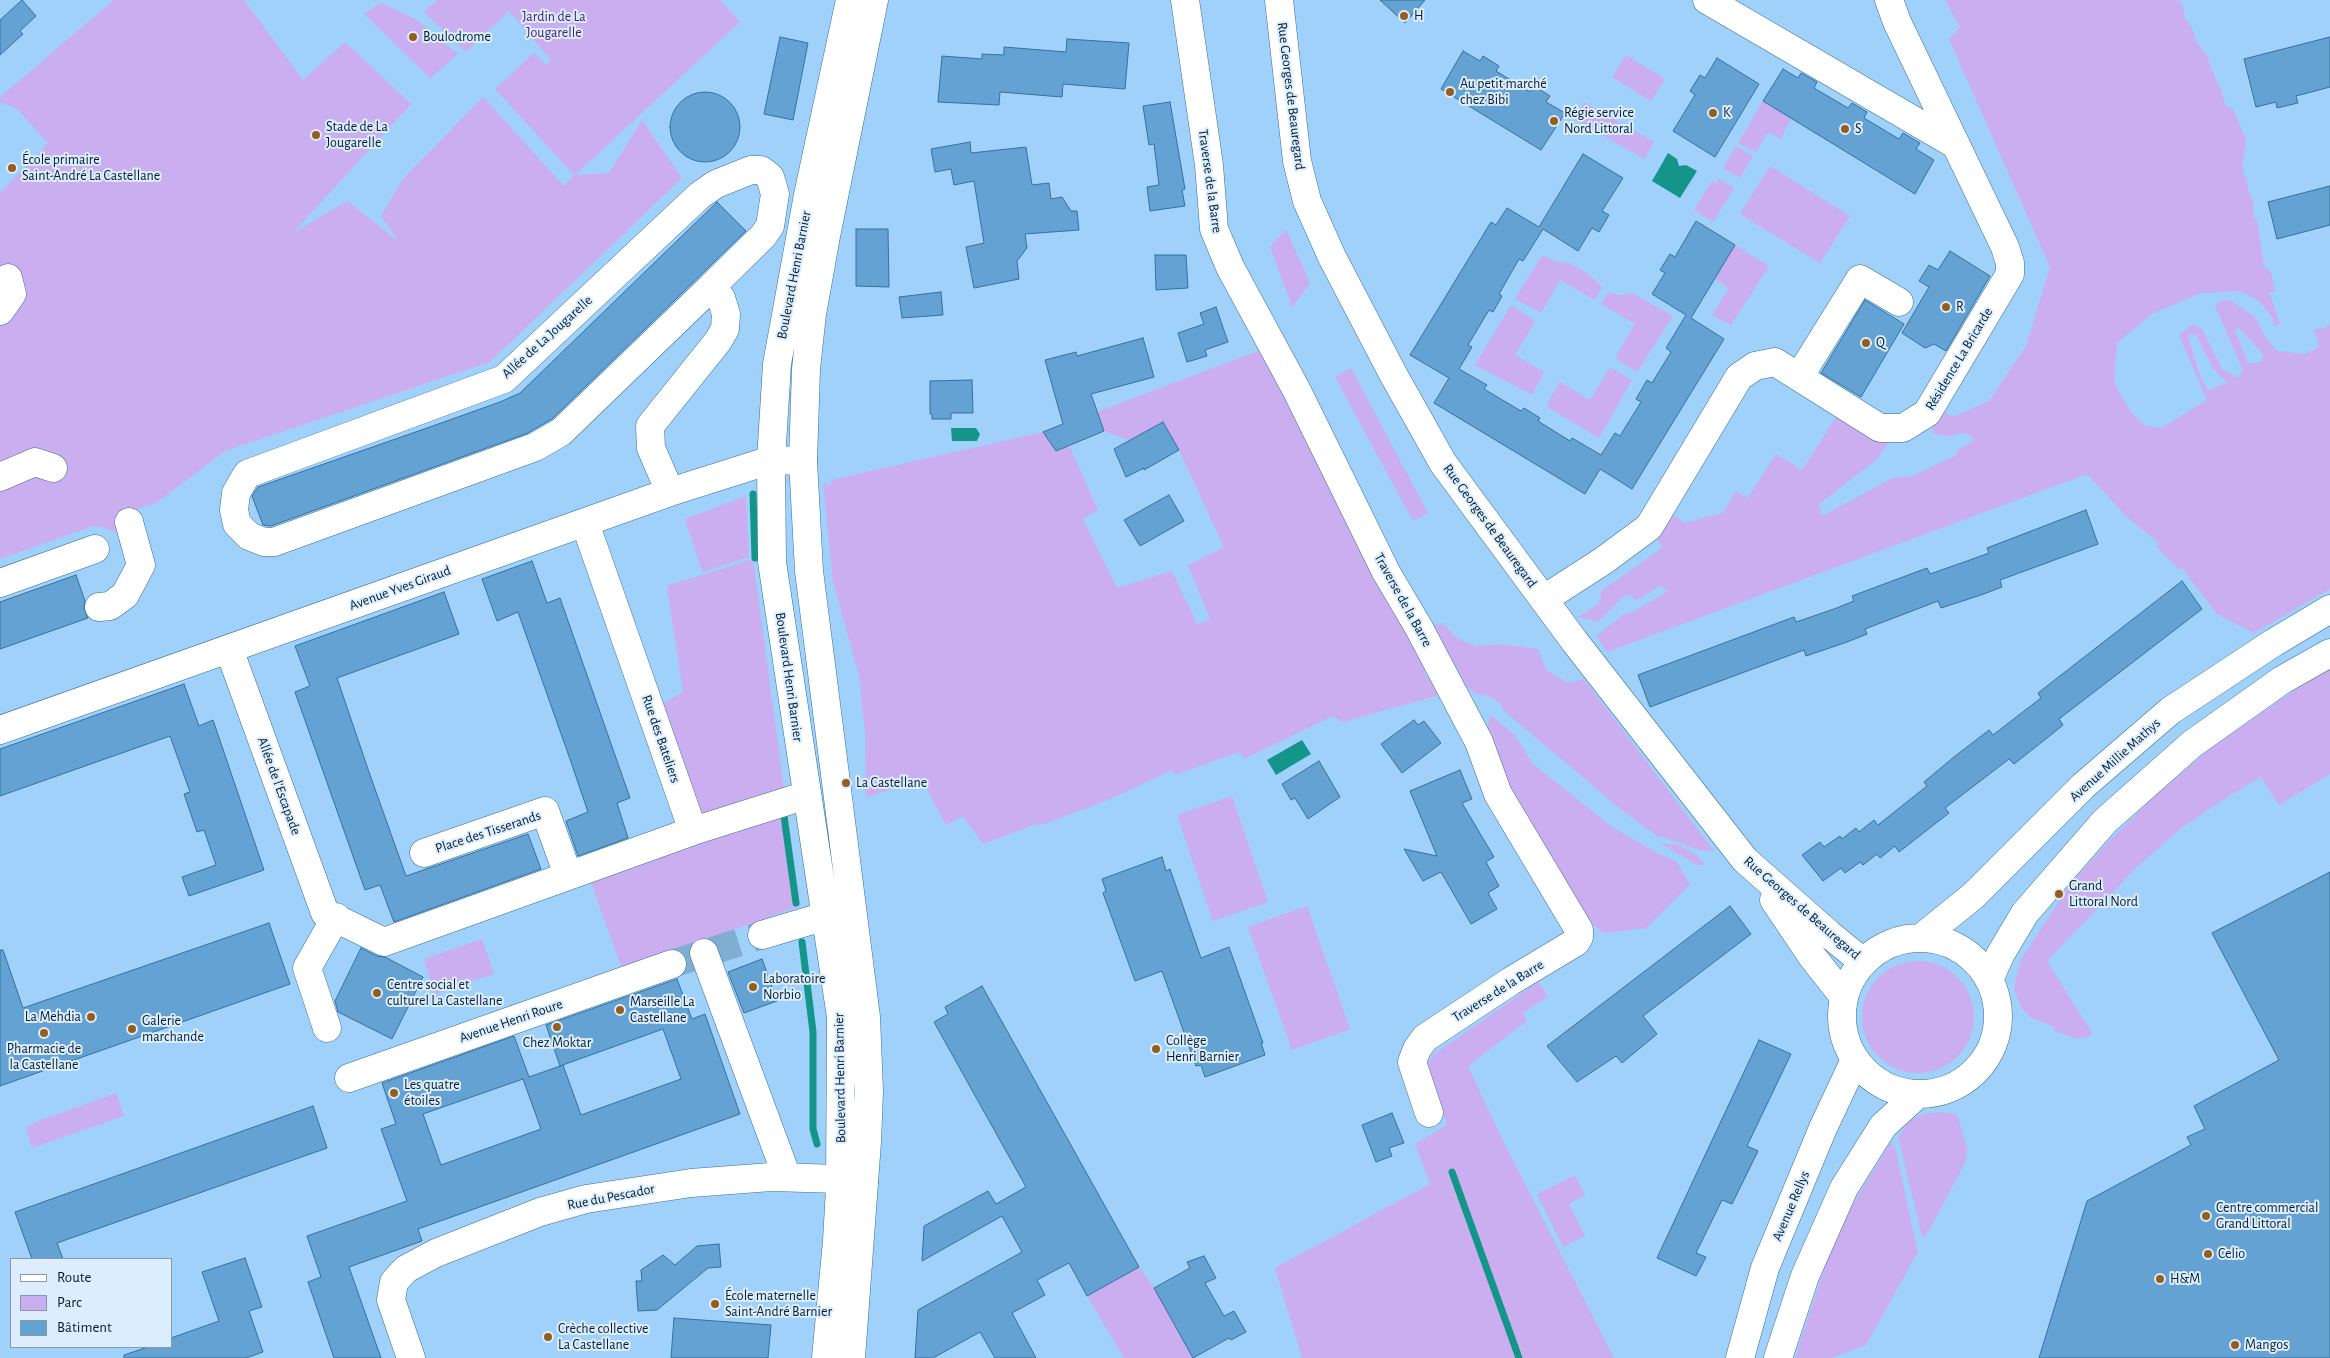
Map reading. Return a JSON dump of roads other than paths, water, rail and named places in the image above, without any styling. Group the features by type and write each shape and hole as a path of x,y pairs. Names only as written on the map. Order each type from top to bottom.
{"street":[{"name":"Boulevard Henri Barnier","path":"850,0 808,196 777,364 771,460 772,562 827,916 840,1017 852,1181 851,1358"},
{"name":"Boulevard Henri Barnier","path":"826,1358 837,1240 852,1181 869,1091 866,1017 809,571 803,461 806,369 812,314 874,0"},
{"name":"Traverse de la Barre","path":"1185,0 1209,165 1214,229 1227,260 1296,389 1386,572 1419,628 1479,742 1498,794 1579,930 1580,937 1576,942 1511,980 1425,1038 1417,1049 1412,1062 1429,1113"},
{"name":"Rue Georges de Beauregard","path":"1279,0 1297,161 1308,201 1332,257 1389,367 1443,462 1678,776 1753,869 1863,962"},
{"path":"1707,0 1956,145"},
{"name":"Résidence La Bricarde","path":"1544,599 1603,561 1649,527 1739,377 1755,366 1775,362 1880,428 1903,428 1927,413 2010,274 2010,263 2005,247 1897,22 1889,0"},
{"name":"Allée de La Jougarelle","path":"752,170 761,170 770,177 775,194 770,226 763,236 711,287 561,432 535,447 274,542 264,542 249,536 238,524 234,510 236,493 247,474 504,379 700,195 716,184 752,170"},
{"path":"0,286 8,278 12,294 0,311"},
{"path":"1799,378 1860,279 1900,302"},
{"path":"670,492 651,448 650,426 718,341 724,329 726,314 721,298 711,287"},
{"name":"Avenue Yves Giraud","path":"0,730 670,492 771,460 803,461"},
{"path":"0,477 36,462 53,468"},
{"path":"99,607 110,606 125,595 141,565 129,522"},
{"name":"Rue des Bateliers","path":"584,523 693,831"},
{"path":"0,583 95,549"},
{"name":"Avenue Millie Mathys","path":"1921,938 1973,896 2083,786 2170,711 2273,643 2330,609"},
{"name":"Allée de l'Escapade","path":"229,649 325,912 336,917"},
{"path":"1989,980 2000,955 2025,913 2105,821 2192,744 2282,680 2330,653"},
{"path":"327,1028 306,968 336,917 384,942 693,831 807,795"},
{"name":"Place des Tisserands","path":"424,854 545,811 568,875"},
{"path":"1753,869 1811,955 1844,997"},
{"path":"762,935 852,908"},
{"path":"1921,938 1942,941 1961,949 1977,963 1989,980 1995,994 1998,1017 1993,1043 1987,1055 1971,1074 1959,1083 1940,1091 1918,1094 1900,1091 1883,1084 1868,1074 1855,1060 1847,1045 1843,1030 1842,1013 1844,997 1851,978 1863,962 1900,940 1921,938"},
{"path":"704,953 787,1177"},
{"name":"Avenue Henri Roure","path":"349,1078 672,964"},
{"name":"Avenue Rellys","path":"1740,1358 1765,1268 1823,1128 1855,1060"},
{"path":"1778,1358 1805,1276 1844,1188 1883,1126 1918,1094"},
{"name":"Rue du Pescador","path":"411,1358 391,1300 394,1282 406,1269 436,1253 540,1212 586,1199 691,1183 787,1177 852,1181"}],"waterway":[{"path":"753,494 755,558"},
{"path":"784,816 796,903"},
{"path":"802,942 813,1032 813,1129 817,1144"},
{"path":"1452,1172 1519,1358"}],"tunnel":[{"path":"672,964 762,935"}],"place":[{"name":"H","path":"1404,16"},
{"name":"Boulodrome","path":"413,37"},
{"name":"Au petit marché chez Bibi","path":"1450,92"},
{"name":"K","path":"1713,113"},
{"name":"Régie service Nord Littoral","path":"1554,121"},
{"name":"S","path":"1845,129"},
{"name":"Stade de La Jougarelle","path":"316,135"},
{"name":"École primaire Saint-André La Castellane","path":"12,168"},
{"name":"R","path":"1946,307"},
{"name":"Q","path":"1866,343"},
{"name":"La Castellane","path":"846,783"},
{"name":"Grand Littoral Nord","path":"2059,894"},
{"name":"Laboratoire Norbio","path":"753,987"},
{"name":"Centre social et culturel La Castellane","path":"377,993"},
{"name":"Marseille La Castellane","path":"620,1010"},
{"name":"La Mehdia","path":"91,1017"},
{"name":"Chez Moktar","path":"557,1027"},
{"name":"Galerie marchande","path":"132,1029"},
{"name":"Pharmacie de la Castellane","path":"44,1033"},
{"name":"Collège Henri Barnier","path":"1156,1049"},
{"name":"Les quatre étoiles","path":"394,1093"},
{"name":"Centre commercial Grand Littoral","path":"2206,1216"},
{"name":"Celio","path":"2208,1254"},
{"name":"H&M","path":"2160,1279"},
{"name":"École maternelle Saint-André Barnier","path":"715,1304"},
{"name":"Crèche collective La Castellane","path":"548,1337"},
{"name":"Mangos","path":"2235,1345"}],"park label":[{"name":"Jardin de La Jougarelle","path":"554,25"}]}
